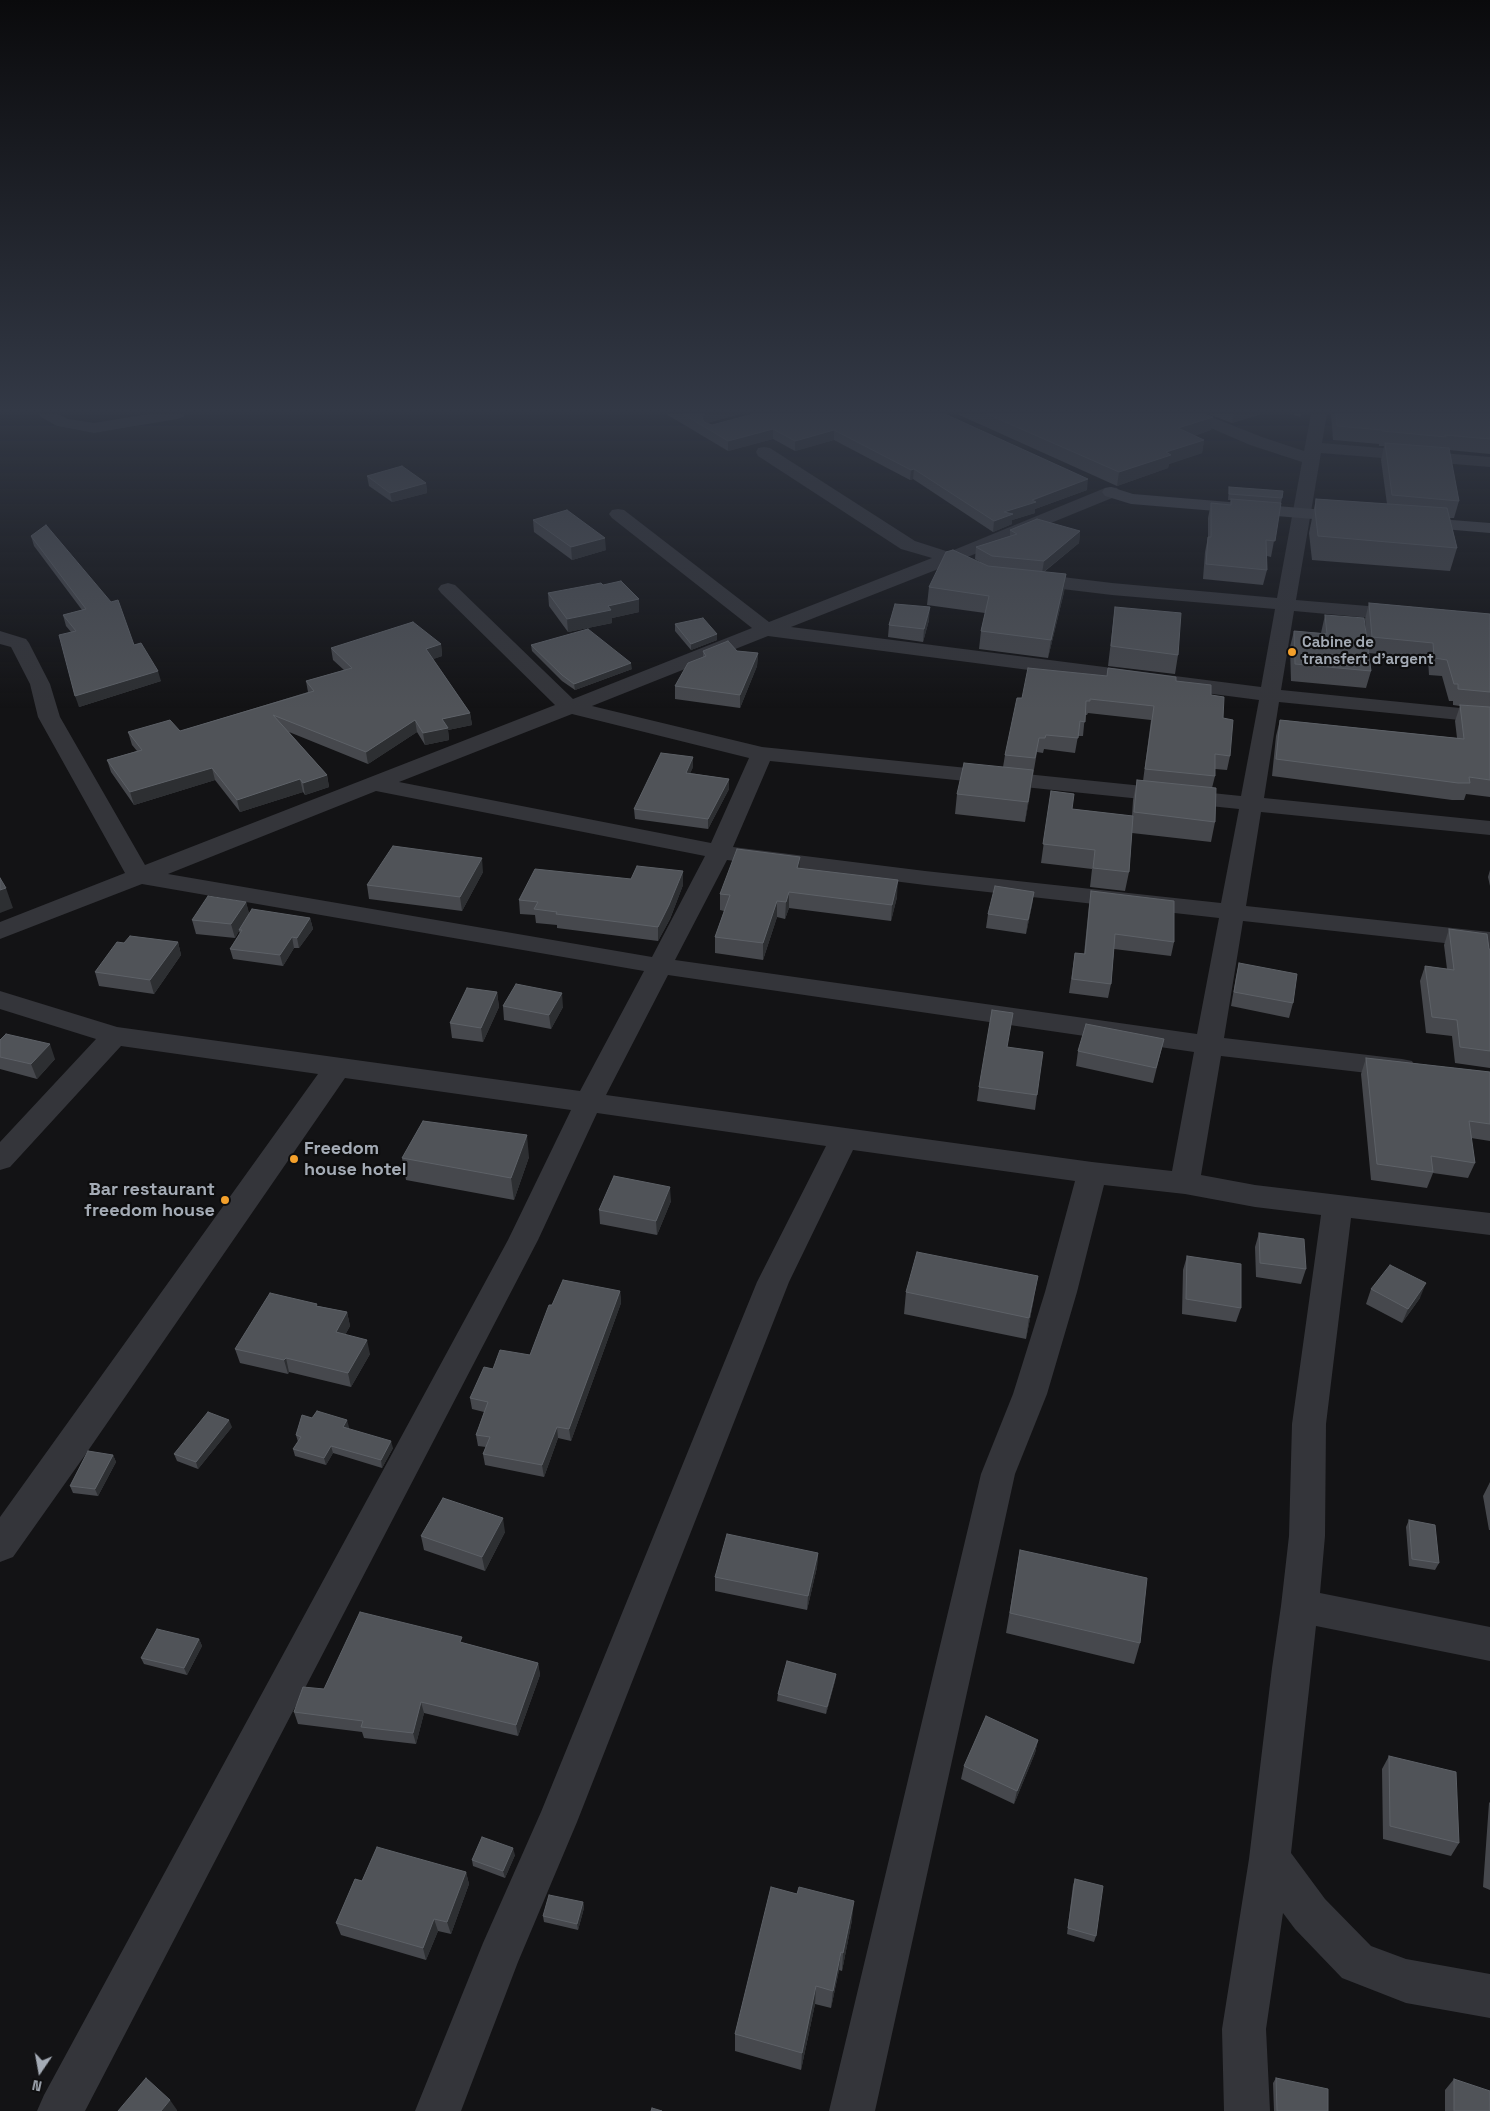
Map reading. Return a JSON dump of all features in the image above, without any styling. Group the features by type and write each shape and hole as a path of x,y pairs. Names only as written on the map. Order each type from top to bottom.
{"street":[{"path":"858,513 908,545 952,557 978,570"},
{"path":"0,931 952,557 1049,513"},
{"path":"1296,513 1361,518"},
{"path":"1185,1183 1302,513"},
{"path":"618,514 767,630 1270,696 1490,717"},
{"path":"1401,521 1490,528"},
{"path":"1016,578 1422,617"},
{"path":"448,589 569,707 762,754 1251,802 1490,828"},
{"path":"0,637 19,643 40,684 49,717 139,876"},
{"path":"60,2111 523,1240 588,1103 719,852 762,754"},
{"path":"374,784 719,852 925,878 1490,940"},
{"path":"139,876 659,966 1209,1045 1422,1070"},
{"path":"0,1000 115,1036 1092,1173 1185,1183 1255,1196 1490,1224"},
{"path":"0,1160 115,1036"},
{"path":"0,1546 71,1448 337,1068"},
{"path":"438,2111 498,1958 557,1822 773,1282 844,1138"},
{"path":"852,2111 998,1474 1030,1394 1061,1292 1092,1173"},
{"path":"1246,2111 1244,2030 1270,1859 1291,1668 1300,1606 1307,1536 1309,1424 1337,1207"},
{"path":"1300,1606 1490,1644"},
{"path":"1270,1859 1310,1914 1357,1963 1406,1981 1490,1996"}],"building":[{"path":"558,513 570,513 605,538 571,547 533,520"},
{"path":"981,513 1013,514 994,521"},
{"path":"1211,513 1279,513 1275,541 1266,540 1267,570 1206,564 1208,537 1211,537"},
{"path":"1315,513 1448,513 1457,548 1318,536"},
{"path":"1037,519 1080,531 1044,561 992,556 976,547 1017,534 1010,530"},
{"path":"46,525 111,602 118,600 134,645 141,643 158,671 75,696 59,635 76,631 63,615 86,609 31,536"},
{"path":"953,550 988,566 1066,574 1051,640 981,631 989,596 929,587 946,552"},
{"path":"621,581 639,599 608,606 611,610 567,619 548,593 601,583 603,585"},
{"path":"1369,603 1490,614 1490,692 1458,689 1458,684 1454,684 1447,660 1434,658 1433,643 1372,637"},
{"path":"895,604 930,607 924,629 889,625"},
{"path":"1115,607 1181,613 1178,655 1111,646"},
{"path":"1325,615 1364,618 1371,671 1295,664 1294,631 1327,634"},
{"path":"703,618 717,634 691,644 675,624"},
{"path":"413,622 441,644 426,649 470,713 442,719 448,728 423,733 415,720 366,752 273,715 327,775 303,783 300,779 237,800 212,768 130,792 107,760 142,750 128,732 170,720 180,731 314,691 306,681 352,668 331,648"},
{"path":"588,629 631,663 574,684 531,645"},
{"path":"728,641 737,651 758,653 740,695 675,686 688,663 706,656 703,651"},
{"path":"1028,668 1107,676 1108,668 1176,677 1176,681 1211,685 1211,695 1224,697 1223,718 1233,720 1230,756 1215,754 1215,776 1145,769 1154,706 1090,699 1090,701 1086,701 1085,722 1080,721 1078,738 1046,735 1045,738 1039,738 1035,758 1005,755 1017,698 1022,698"},
{"path":"1460,705 1490,707 1490,780 1469,777 1470,783 1458,783 1276,759 1280,720 1464,739"},
{"path":"661,753 693,757 686,773 729,779 708,819 634,809"},
{"path":"964,763 1033,770 1028,802 957,794"},
{"path":"1137,780 1216,788 1215,822 1134,812"},
{"path":"1051,791 1074,794 1072,809 1133,816 1129,872 1093,868 1095,850 1043,844"},
{"path":"393,846 482,858 460,897 367,885"},
{"path":"737,849 800,857 797,868 898,880 892,905 789,892 786,902 777,901 763,943 715,937 730,895 720,894"},
{"path":"637,866 683,871 658,927 556,914 557,912 534,909 538,902 519,900 535,869 631,879"},
{"path":"0,878 6,888 0,890"},
{"path":"995,886 1034,892 1028,920 988,914"},
{"path":"1091,891 1174,901 1174,942 1115,934 1111,984 1072,979 1075,953 1085,954"},
{"path":"208,896 246,902 231,924 192,920"},
{"path":"252,909 310,918 297,938 292,937 280,955 230,949"},
{"path":"1449,929 1487,934 1490,949 1490,1051 1460,1047 1457,1020 1432,1017 1425,966 1454,970"},
{"path":"130,936 178,942 150,980 95,972 117,942 124,943"},
{"path":"1239,963 1297,974 1293,1003 1234,992"},
{"path":"516,984 562,993 549,1015 503,1006"},
{"path":"467,988 497,992 481,1028 450,1023"},
{"path":"992,1010 1013,1013 1007,1047 1043,1052 1037,1095 979,1087"},
{"path":"1086,1024 1164,1039 1156,1068 1078,1051"},
{"path":"6,1034 50,1044 31,1064 0,1057 0,1040"},
{"path":"1366,1058 1490,1072 1490,1124 1469,1121 1475,1163 1431,1156 1433,1172 1377,1164"},
{"path":"423,1121 527,1135 511,1178 402,1158"},
{"path":"614,1176 670,1187 656,1221 599,1210"},
{"path":"1259,1233 1304,1239 1306,1269 1260,1263"},
{"path":"917,1252 1038,1276 1029,1318 906,1292"},
{"path":"1187,1256 1241,1264 1241,1308 1186,1299"},
{"path":"1390,1265 1426,1283 1408,1309 1371,1289"},
{"path":"563,1280 620,1291 569,1429 557,1427 542,1465 483,1454 490,1437 476,1435 488,1402 470,1398 484,1367 493,1369 500,1350 530,1355 549,1305 552,1305"},
{"path":"270,1293 317,1304 316,1306 347,1312 336,1332 367,1340 348,1373 286,1358 284,1360 235,1349"},
{"path":"317,1411 347,1420 343,1427 391,1441 381,1460 331,1446 324,1458 293,1449 301,1437 296,1435 302,1415 312,1418"},
{"path":"208,1412 229,1420 196,1462 174,1454"},
{"path":"88,1451 113,1455 95,1489 70,1486"},
{"path":"443,1498 503,1518 482,1557 421,1536"},
{"path":"1409,1520 1435,1525 1439,1563 1412,1559"},
{"path":"727,1534 818,1553 808,1596 715,1577"},
{"path":"1020,1550 1147,1578 1140,1643 1010,1613"},
{"path":"360,1612 462,1637 460,1642 538,1663 516,1725 421,1702 413,1733 361,1727 363,1721 294,1712 303,1687 324,1689"},
{"path":"157,1629 199,1639 184,1668 141,1658"},
{"path":"787,1661 836,1674 827,1707 778,1694"},
{"path":"986,1716 1038,1740 1017,1791 964,1766"},
{"path":"1389,1756 1456,1772 1459,1843 1390,1826"},
{"path":"482,1837 513,1848 503,1871 472,1860"},
{"path":"377,1847 466,1872 447,1922 434,1919 423,1948 336,1923 355,1879 362,1881"},
{"path":"1075,1879 1103,1886 1096,1936 1068,1928"},
{"path":"771,1887 797,1894 799,1887 854,1901 833,1991 816,1986 802,2053 735,2034"},
{"path":"549,1895 583,1902 577,1924 543,1916"},
{"path":"146,2078 170,2100 161,2111 118,2111"},
{"path":"1276,2078 1328,2089 1328,2111 1277,2111"},
{"path":"1454,2079 1490,2091 1490,2111 1454,2111"},
{"path":"652,2108 662,2111 651,2111"}],"place":[{"name":"Cabine de transfert d'argent","path":"1292,652"},
{"name":"Freedom house hotel","path":"294,1159"},
{"name":"Bar restaurant freedom house","path":"225,1200"}]}
